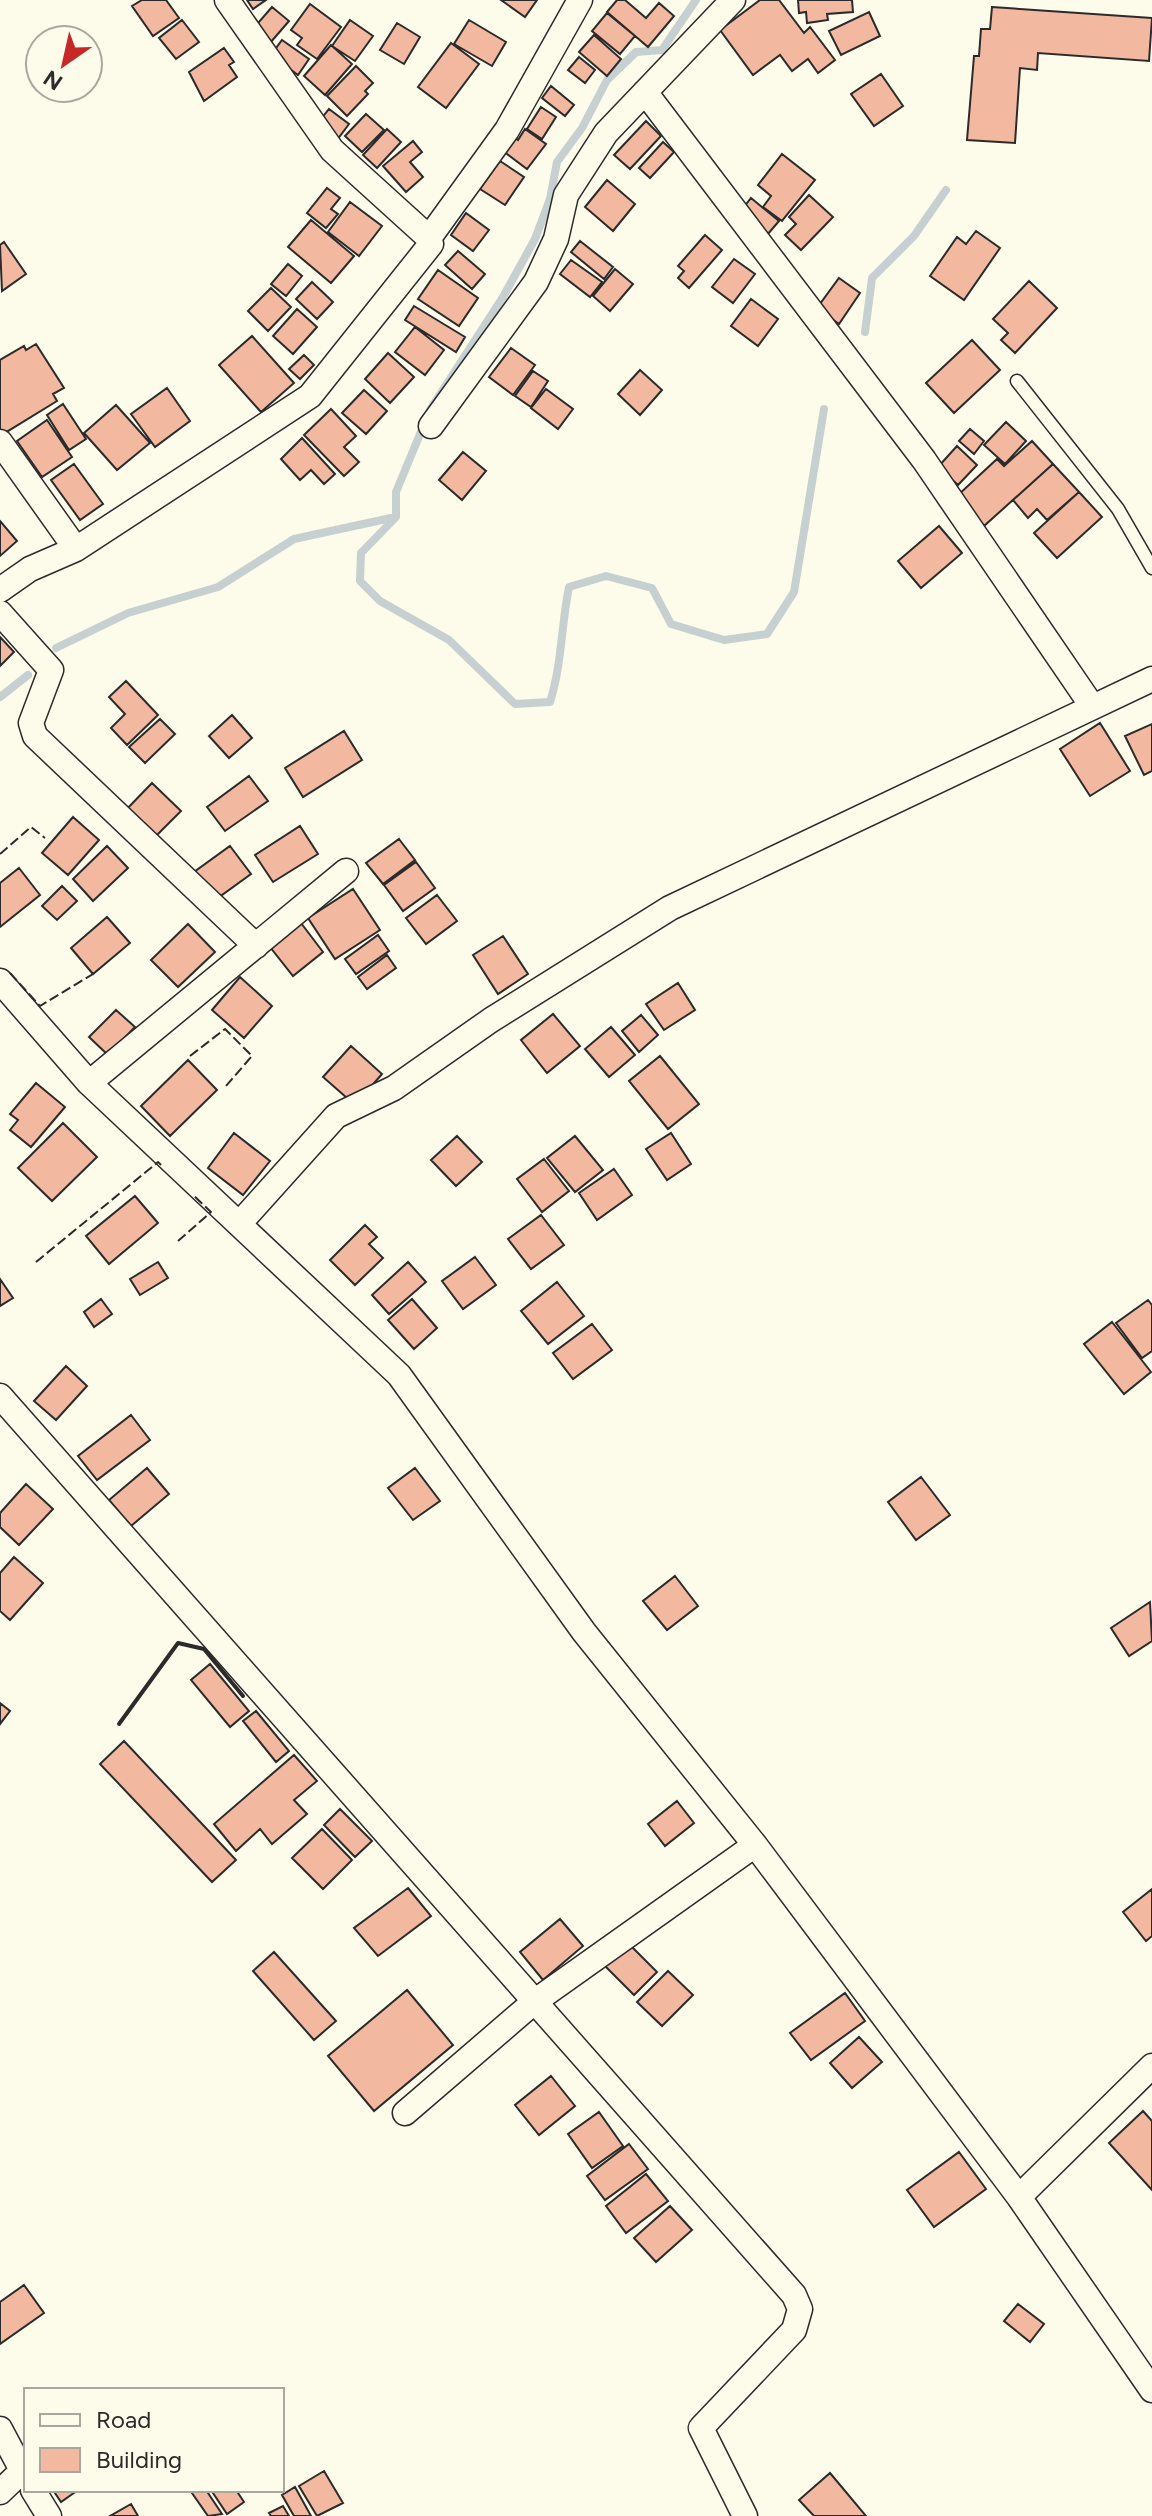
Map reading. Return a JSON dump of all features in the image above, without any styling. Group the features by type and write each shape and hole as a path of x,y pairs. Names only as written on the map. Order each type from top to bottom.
{"street":[{"path":"0,590 30,569 76,549 310,396 431,244 429,238 332,150 227,0"},
{"path":"429,238 507,130 580,0"},
{"path":"431,426 536,282 556,239 566,195 606,133 733,0"},
{"path":"645,92 924,460 1092,706"},
{"path":"0,442 76,549"},
{"path":"0,613 47,661 51,670 51,678 31,723 35,736 256,946"},
{"path":"240,1223 336,1116 394,1088 491,1020 670,908 1152,679"},
{"path":"89,1083 346,871"},
{"path":"0,981 89,1083 399,1375 584,1632 755,1845 1019,2197 1152,2390"},
{"path":"0,1396 794,2295 800,2309 794,2330 701,2428 745,2516"},
{"path":"405,2113 534,2002 755,1845"},
{"path":"1019,2197 1152,2066"},
{"path":"0,2429 24,2474"},
{"path":"0,2492 24,2481"},
{"path":"34,2492 49,2516"}],"lane":[{"path":"1017,381 1118,509 1152,568"}],"building":[{"path":"142,0 166,0 179,18 153,36 132,6"},
{"path":"247,0 266,0 253,9"},
{"path":"501,0 537,0 525,17"},
{"path":"617,0 625,0 646,18 659,3 674,16 648,47 607,12"},
{"path":"760,0 779,0 804,33 810,27 835,60 818,73 808,59 792,71 780,55 753,75 720,30"},
{"path":"798,0 852,0 853,12 827,14 828,20 807,23 806,12 799,13"},
{"path":"310,4 341,27 317,59 297,45 302,38 291,30"},
{"path":"272,7 289,21 270,43 253,29"},
{"path":"992,7 1152,18 1149,61 1038,53 1037,70 1020,68 1015,143 967,140 974,56 979,56 981,29 990,29"},
{"path":"869,12 880,36 841,55 829,31"},
{"path":"607,13 635,36 620,54 592,31"},
{"path":"182,20 199,42 176,59 159,38"},
{"path":"350,20 373,36 355,61 332,46"},
{"path":"469,20 506,42 492,66 454,44"},
{"path":"397,23 420,37 404,64 380,50"},
{"path":"594,35 621,59 607,76 579,52"},
{"path":"282,40 309,59 298,75 271,55"},
{"path":"451,43 479,64 446,108 418,87"},
{"path":"331,45 352,64 325,95 304,76"},
{"path":"224,48 234,62 229,65 237,77 204,101 189,72"},
{"path":"579,57 595,70 585,83 568,70"},
{"path":"356,66 373,83 365,91 368,94 347,116 327,96"},
{"path":"881,74 903,106 874,126 851,94"},
{"path":"551,86 574,105 565,116 542,98"},
{"path":"541,107 556,117 542,139 527,129"},
{"path":"329,109 349,124 337,140 317,124"},
{"path":"366,114 384,130 362,152 345,136"},
{"path":"646,121 661,136 630,169 614,155"},
{"path":"387,129 401,142 377,168 363,155"},
{"path":"525,129 546,144 527,169 499,148 510,134 518,140"},
{"path":"413,141 422,152 410,162 423,177 406,192 383,166"},
{"path":"663,142 674,152 650,178 639,168"},
{"path":"782,154 815,180 782,221 763,207 771,196 758,185"},
{"path":"500,161 524,177 505,205 480,189"},
{"path":"607,180 635,204 613,231 585,207"},
{"path":"327,188 340,198 331,209 338,214 326,228 307,213"},
{"path":"809,195 833,217 801,250 785,235 796,224 789,217"},
{"path":"751,198 779,221 767,235 740,212"},
{"path":"350,202 382,226 359,256 328,232"},
{"path":"466,213 489,230 473,251 451,235"},
{"path":"311,220 354,256 331,283 288,247"},
{"path":"976,231 1000,248 964,300 930,276 957,237 966,244"},
{"path":"705,235 722,250 689,288 678,278 684,271 678,266"},
{"path":"580,241 613,267 604,279 571,252"},
{"path":"4,242 26,274 2,291 0,245"},
{"path":"458,251 485,274 472,289 445,265"},
{"path":"734,259 755,274 733,303 712,287"},
{"path":"571,260 602,282 590,297 560,274"},
{"path":"288,264 302,276 286,296 271,284"},
{"path":"615,269 633,284 610,311 593,296"},
{"path":"438,270 478,298 459,326 418,299"},
{"path":"839,278 860,293 839,324 817,308"},
{"path":"1029,281 1057,308 1015,353 1001,340 1008,333 993,319"},
{"path":"312,282 333,302 317,319 296,299"},
{"path":"271,288 291,307 268,331 248,311"},
{"path":"751,299 778,319 758,346 731,326"},
{"path":"414,306 465,337 456,352 405,320"},
{"path":"297,309 317,327 293,354 273,336"},
{"path":"415,327 444,350 425,375 395,352"},
{"path":"252,336 294,383 261,412 219,365"},
{"path":"972,340 1000,370 954,413 926,383"},
{"path":"36,344 64,388 53,394 57,401 0,436 0,360 24,346 26,350"},
{"path":"511,348 535,365 513,395 489,377"},
{"path":"388,353 414,377 390,403 365,379"},
{"path":"304,355 314,365 300,379 289,369"},
{"path":"640,370 662,390 640,415 618,394"},
{"path":"533,371 548,381 531,407 515,396"},
{"path":"167,388 190,421 155,447 131,414"},
{"path":"546,389 573,409 558,429 531,408"},
{"path":"364,390 387,411 366,434 342,413"},
{"path":"63,404 86,439 69,450 47,415"},
{"path":"116,405 150,443 117,470 84,433"},
{"path":"331,409 356,436 344,447 359,462 344,476 304,435"},
{"path":"47,420 72,457 42,477 17,441"},
{"path":"1006,422 1026,441 1005,464 984,445"},
{"path":"970,429 984,441 974,454 959,441"},
{"path":"302,438 335,474 324,484 311,470 300,480 281,459"},
{"path":"1032,441 1053,464 984,526 957,496 997,459 1004,466"},
{"path":"957,446 977,465 958,485 938,467"},
{"path":"463,452 486,471 462,500 439,480"},
{"path":"74,464 103,504 80,520 51,480"},
{"path":"1053,464 1079,492 1047,520 1037,509 1028,518 1013,500"},
{"path":"1079,492 1102,517 1057,558 1034,533"},
{"path":"0,521 17,541 0,556"},
{"path":"939,526 962,553 921,588 898,561"},
{"path":"0,637 14,652 0,666"},
{"path":"126,681 158,715 127,745 111,728 125,714 109,697"},
{"path":"232,715 252,738 229,758 209,736"},
{"path":"160,719 175,734 145,763 129,747"},
{"path":"1100,723 1130,771 1090,796 1060,749"},
{"path":"1152,724 1152,771 1144,775 1125,736"},
{"path":"344,731 362,760 303,797 285,768"},
{"path":"249,776 268,801 225,831 207,807"},
{"path":"152,783 181,811 151,841 123,813"},
{"path":"73,817 99,840 68,875 42,853"},
{"path":"300,826 318,854 273,882 255,855"},
{"path":"399,839 415,860 383,884 366,863"},
{"path":"107,846 128,868 93,901 73,879"},
{"path":"230,846 251,874 215,900 194,872"},
{"path":"416,862 435,888 403,911 384,885"},
{"path":"19,868 40,895 0,927 0,883"},
{"path":"62,886 77,901 57,920 42,906"},
{"path":"353,889 380,930 335,959 308,918"},
{"path":"437,895 457,921 426,944 406,918"},
{"path":"107,917 130,943 93,974 71,948"},
{"path":"301,923 323,952 293,976 270,947"},
{"path":"188,924 215,952 178,987 151,960"},
{"path":"378,935 389,951 356,974 345,959"},
{"path":"503,936 528,974 498,994 473,955"},
{"path":"387,955 396,968 367,989 358,977"},
{"path":"240,977 272,1006 244,1038 212,1010"},
{"path":"678,983 695,1010 664,1030 646,1004"},
{"path":"116,1010 135,1027 108,1055 89,1037"},
{"path":"553,1014 580,1046 547,1073 521,1040"},
{"path":"641,1015 658,1035 639,1052 622,1031"},
{"path":"611,1027 635,1055 609,1077 585,1049"},
{"path":"351,1046 382,1074 355,1105 323,1077"},
{"path":"660,1056 699,1104 668,1129 629,1081"},
{"path":"188,1060 217,1090 170,1136 141,1106"},
{"path":"36,1083 65,1107 31,1147 10,1130 18,1120 10,1114"},
{"path":"63,1123 97,1157 52,1201 18,1168"},
{"path":"234,1133 270,1161 243,1195 208,1168"},
{"path":"671,1133 691,1164 667,1180 646,1149"},
{"path":"457,1136 482,1162 456,1186 431,1160"},
{"path":"575,1136 603,1170 575,1192 547,1158"},
{"path":"544,1159 569,1191 542,1212 517,1179"},
{"path":"614,1169 632,1195 597,1220 579,1193"},
{"path":"135,1196 158,1223 109,1264 86,1236"},
{"path":"541,1215 564,1245 531,1269 508,1239"},
{"path":"365,1225 377,1237 369,1244 383,1258 355,1285 330,1260"},
{"path":"475,1257 496,1285 463,1309 442,1281"},
{"path":"158,1262 168,1278 140,1295 130,1279"},
{"path":"408,1262 426,1282 389,1314 372,1295"},
{"path":"0,1279 13,1298 0,1306"},
{"path":"557,1282 584,1316 548,1344 521,1311"},
{"path":"101,1299 112,1314 94,1327 84,1312"},
{"path":"412,1299 437,1328 414,1349 388,1320"},
{"path":"1148,1300 1152,1305 1152,1351 1142,1358 1116,1323"},
{"path":"1112,1322 1151,1372 1124,1394 1084,1344"},
{"path":"592,1324 612,1350 573,1379 553,1353"},
{"path":"66,1366 87,1386 56,1420 34,1401"},
{"path":"131,1415 150,1440 97,1480 78,1456"},
{"path":"147,1468 169,1494 131,1526 109,1500"},
{"path":"415,1468 440,1501 413,1520 388,1488"},
{"path":"921,1477 950,1515 916,1540 888,1502"},
{"path":"26,1484 53,1509 19,1545 0,1527 0,1513"},
{"path":"14,1557 43,1583 10,1620 0,1611 0,1573"},
{"path":"675,1576 698,1606 667,1630 643,1601"},
{"path":"1150,1602 1152,1641 1129,1656 1111,1628"},
{"path":"210,1664 249,1711 230,1727 191,1680"},
{"path":"0,1703 10,1711 0,1724"},
{"path":"256,1711 289,1751 276,1762 243,1721"},
{"path":"124,1741 236,1860 212,1882 100,1764"},
{"path":"294,1755 317,1781 294,1800 307,1814 272,1844 260,1829 236,1851 214,1824"},
{"path":"677,1801 694,1823 665,1846 648,1824"},
{"path":"340,1809 372,1841 355,1857 324,1825"},
{"path":"322,1829 352,1860 323,1889 292,1858"},
{"path":"408,1888 431,1916 378,1956 354,1928"},
{"path":"1152,1889 1152,1936 1146,1941 1123,1912"},
{"path":"560,1919 583,1946 543,1980 520,1952"},
{"path":"628,1943 657,1972 634,1995 605,1966"},
{"path":"274,1952 336,2021 314,2040 253,1971"},
{"path":"668,1971 693,1995 662,2026 637,2002"},
{"path":"407,1990 453,2045 374,2111 328,2056"},
{"path":"845,1993 865,2021 811,2060 790,2033"},
{"path":"859,2037 882,2062 852,2088 830,2063"},
{"path":"551,2076 575,2106 539,2135 515,2105"},
{"path":"1143,2111 1152,2121 1152,2190 1109,2143"},
{"path":"599,2112 623,2146 592,2168 568,2134"},
{"path":"629,2144 648,2169 605,2200 587,2176"},
{"path":"959,2152 986,2189 934,2227 907,2190"},
{"path":"646,2174 668,2201 626,2233 606,2206"},
{"path":"670,2206 692,2230 656,2262 634,2238"},
{"path":"24,2285 44,2313 0,2344 0,2302"},
{"path":"1018,2304 1044,2324 1030,2342 1004,2321"},
{"path":"324,2471 343,2503 317,2516 299,2486"},
{"path":"830,2473 866,2516 814,2516 799,2500"},
{"path":"295,2487 311,2516 294,2516 282,2495"},
{"path":"54,2492 75,2492 61,2502"},
{"path":"207,2492 222,2514 208,2516 192,2493"},
{"path":"212,2492 237,2492 244,2502 227,2514"},
{"path":"131,2504 138,2516 110,2516"},
{"path":"283,2506 289,2516 271,2516 269,2513"}],"waterway":[{"path":"430,410 503,297 535,239 550,199 557,162 582,128 607,80 636,52 662,50 696,0"},
{"path":"865,332 872,278 914,236 946,190"},
{"path":"425,422 396,492 396,517 361,553 360,581 380,601 449,640 515,704 550,702 569,587 606,576 652,588 671,624 724,640 767,634 794,592 824,409"},
{"path":"56,648 128,613 218,587 294,539 391,518"},
{"path":"0,697 28,675"}],"fence":[{"path":"0,854 31,827 45,838"},
{"path":"10,973 40,1006 93,974"},
{"path":"190,1056 225,1029 252,1056 226,1086"},
{"path":"36,1262 158,1162 161,1165"},
{"path":"178,1241 211,1212 193,1195"}],"wall":[{"path":"119,1724 178,1643 204,1649 243,1696"}]}
